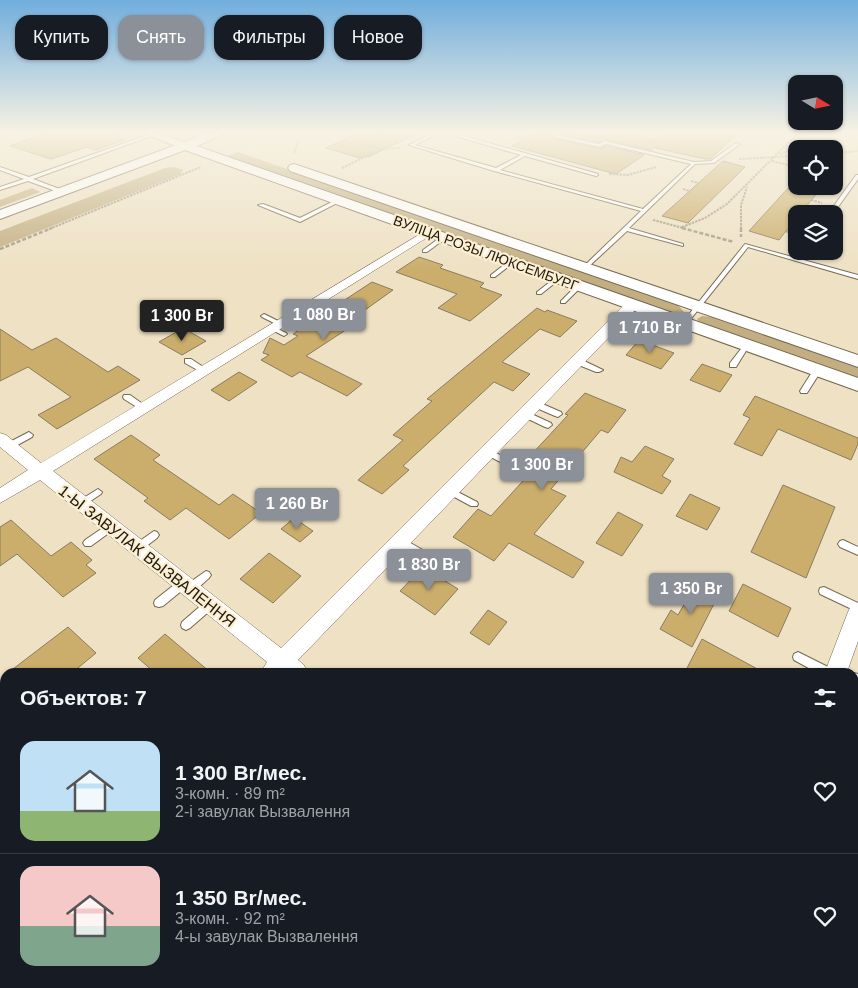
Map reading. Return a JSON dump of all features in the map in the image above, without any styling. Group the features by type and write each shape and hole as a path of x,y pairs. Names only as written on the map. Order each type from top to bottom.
{"main road":[{"path":"0,215 98,177"},
{"name":"ВУЛІЦА РОЗЫ ЛЮКСЕМБУРГ","path":"279,177 338,201 858,385"},
{"name":"ВУЛІЦА РОЗЫ ЛЮКСЕМБУРГ","path":"338,177 586,268 858,361"}],"street":[{"path":"0,496 428,232"},
{"path":"284,668 400,541 632,305"},
{"name":"1-Ы ЗАВУЛАК ВЫЗВАЛЕННЯ","path":"4,442 39,472 209,605 282,668"},
{"path":"841,668 858,612"}],"lane":[{"path":"24,177 63,192"},
{"path":"0,189 34,177"},
{"path":"522,177 644,211"},
{"path":"586,268 679,177"},
{"path":"837,205 857,177"},
{"path":"261,205 300,220 338,201"},
{"path":"626,229 681,245"},
{"path":"425,251 443,238"},
{"path":"684,324 748,245 788,257"},
{"path":"799,260 858,277"},
{"path":"493,276 510,262"},
{"path":"539,293 557,279"},
{"path":"563,302 579,286"},
{"path":"733,365 746,346"},
{"path":"188,361 204,370"},
{"path":"577,361 599,370"},
{"path":"804,391 817,371"},
{"path":"127,397 143,407"},
{"path":"530,409 558,414"},
{"path":"530,409 548,425"},
{"path":"4,442 28,435"},
{"path":"488,452 511,464"},
{"path":"450,491 474,504"},
{"path":"80,504 98,492"},
{"path":"88,543 110,527"},
{"path":"137,548 154,535"},
{"path":"400,541 425,556"},
{"path":"843,544 858,551"},
{"path":"159,603 206,575"},
{"path":"824,591 858,608"},
{"path":"186,625 209,605"},
{"path":"798,657 826,668"}],"path":[{"path":"0,249 178,177"},
{"path":"681,228 705,218 720,209 756,177"},
{"path":"639,217 741,244 741,205 747,186"},
{"path":"811,200 822,203"}],"shaded area":[{"path":"141,177 173,177 0,247 0,231"},
{"path":"286,177 310,177 678,305 684,312 679,315 670,314"},
{"path":"32,188 40,192 0,207 0,200"},
{"path":"702,316 711,317 858,368 858,381 700,324 697,319"}],"building":[{"path":"705,177 735,177 688,223 662,216"},
{"path":"788,188 788,195 816,195 807,205 788,205 788,228 779,240 749,231"},
{"path":"419,257 443,265 440,268 484,283 480,287 502,295 470,321 438,308 457,294 396,272"},
{"path":"372,282 393,290 358,315 364,318 306,356 362,384 347,396 300,372 292,377 261,360 269,355 263,353 270,338 284,345 298,336 293,334"},
{"path":"537,308 577,321 560,337 540,329 502,362 530,374 513,391 494,382 403,466 409,470 382,494 358,480 403,440 393,435 432,401 427,399"},
{"path":"183,328 206,341 182,355 159,342"},
{"path":"0,329 32,350 56,338 108,372 118,366 140,380 57,429 38,415 71,397 28,367 0,381"},
{"path":"639,340 674,353 661,369 626,355"},
{"path":"702,364 732,375 720,392 690,380"},
{"path":"239,372 257,382 229,401 211,390"},
{"path":"585,393 626,410 608,433 601,430 551,489 566,496 534,534 584,562 573,578 509,543 494,561 453,537 478,509 491,516 542,460 532,454 568,415 565,414"},
{"path":"755,396 858,438 858,444 851,460 778,429 762,456 734,444 750,418 743,415"},
{"path":"131,435 160,455 153,460 219,505 233,494 261,513 229,539 186,508 170,520 144,501 148,498 94,459"},
{"path":"645,446 674,459 662,476 671,481 662,494 614,472 621,457 632,462"},
{"path":"783,485 835,507 806,578 751,552"},
{"path":"690,494 720,508 707,530 676,516"},
{"path":"618,512 643,525 622,556 596,543"},
{"path":"294,518 313,531 300,542 281,529"},
{"path":"11,520 51,556 71,542 92,560 86,565 96,573 63,597 17,554 0,566 0,527"},
{"path":"269,553 301,576 273,603 240,579"},
{"path":"423,567 458,589 435,615 400,591"},
{"path":"697,582 719,594 692,647 660,629 671,610 678,615"},
{"path":"743,584 791,608 778,637 729,611"},
{"path":"488,610 507,622 489,645 470,633"},
{"path":"68,627 96,653 78,668 14,668"},
{"path":"165,634 205,668 149,668 138,658"},
{"path":"702,639 756,668 687,668"}]}
